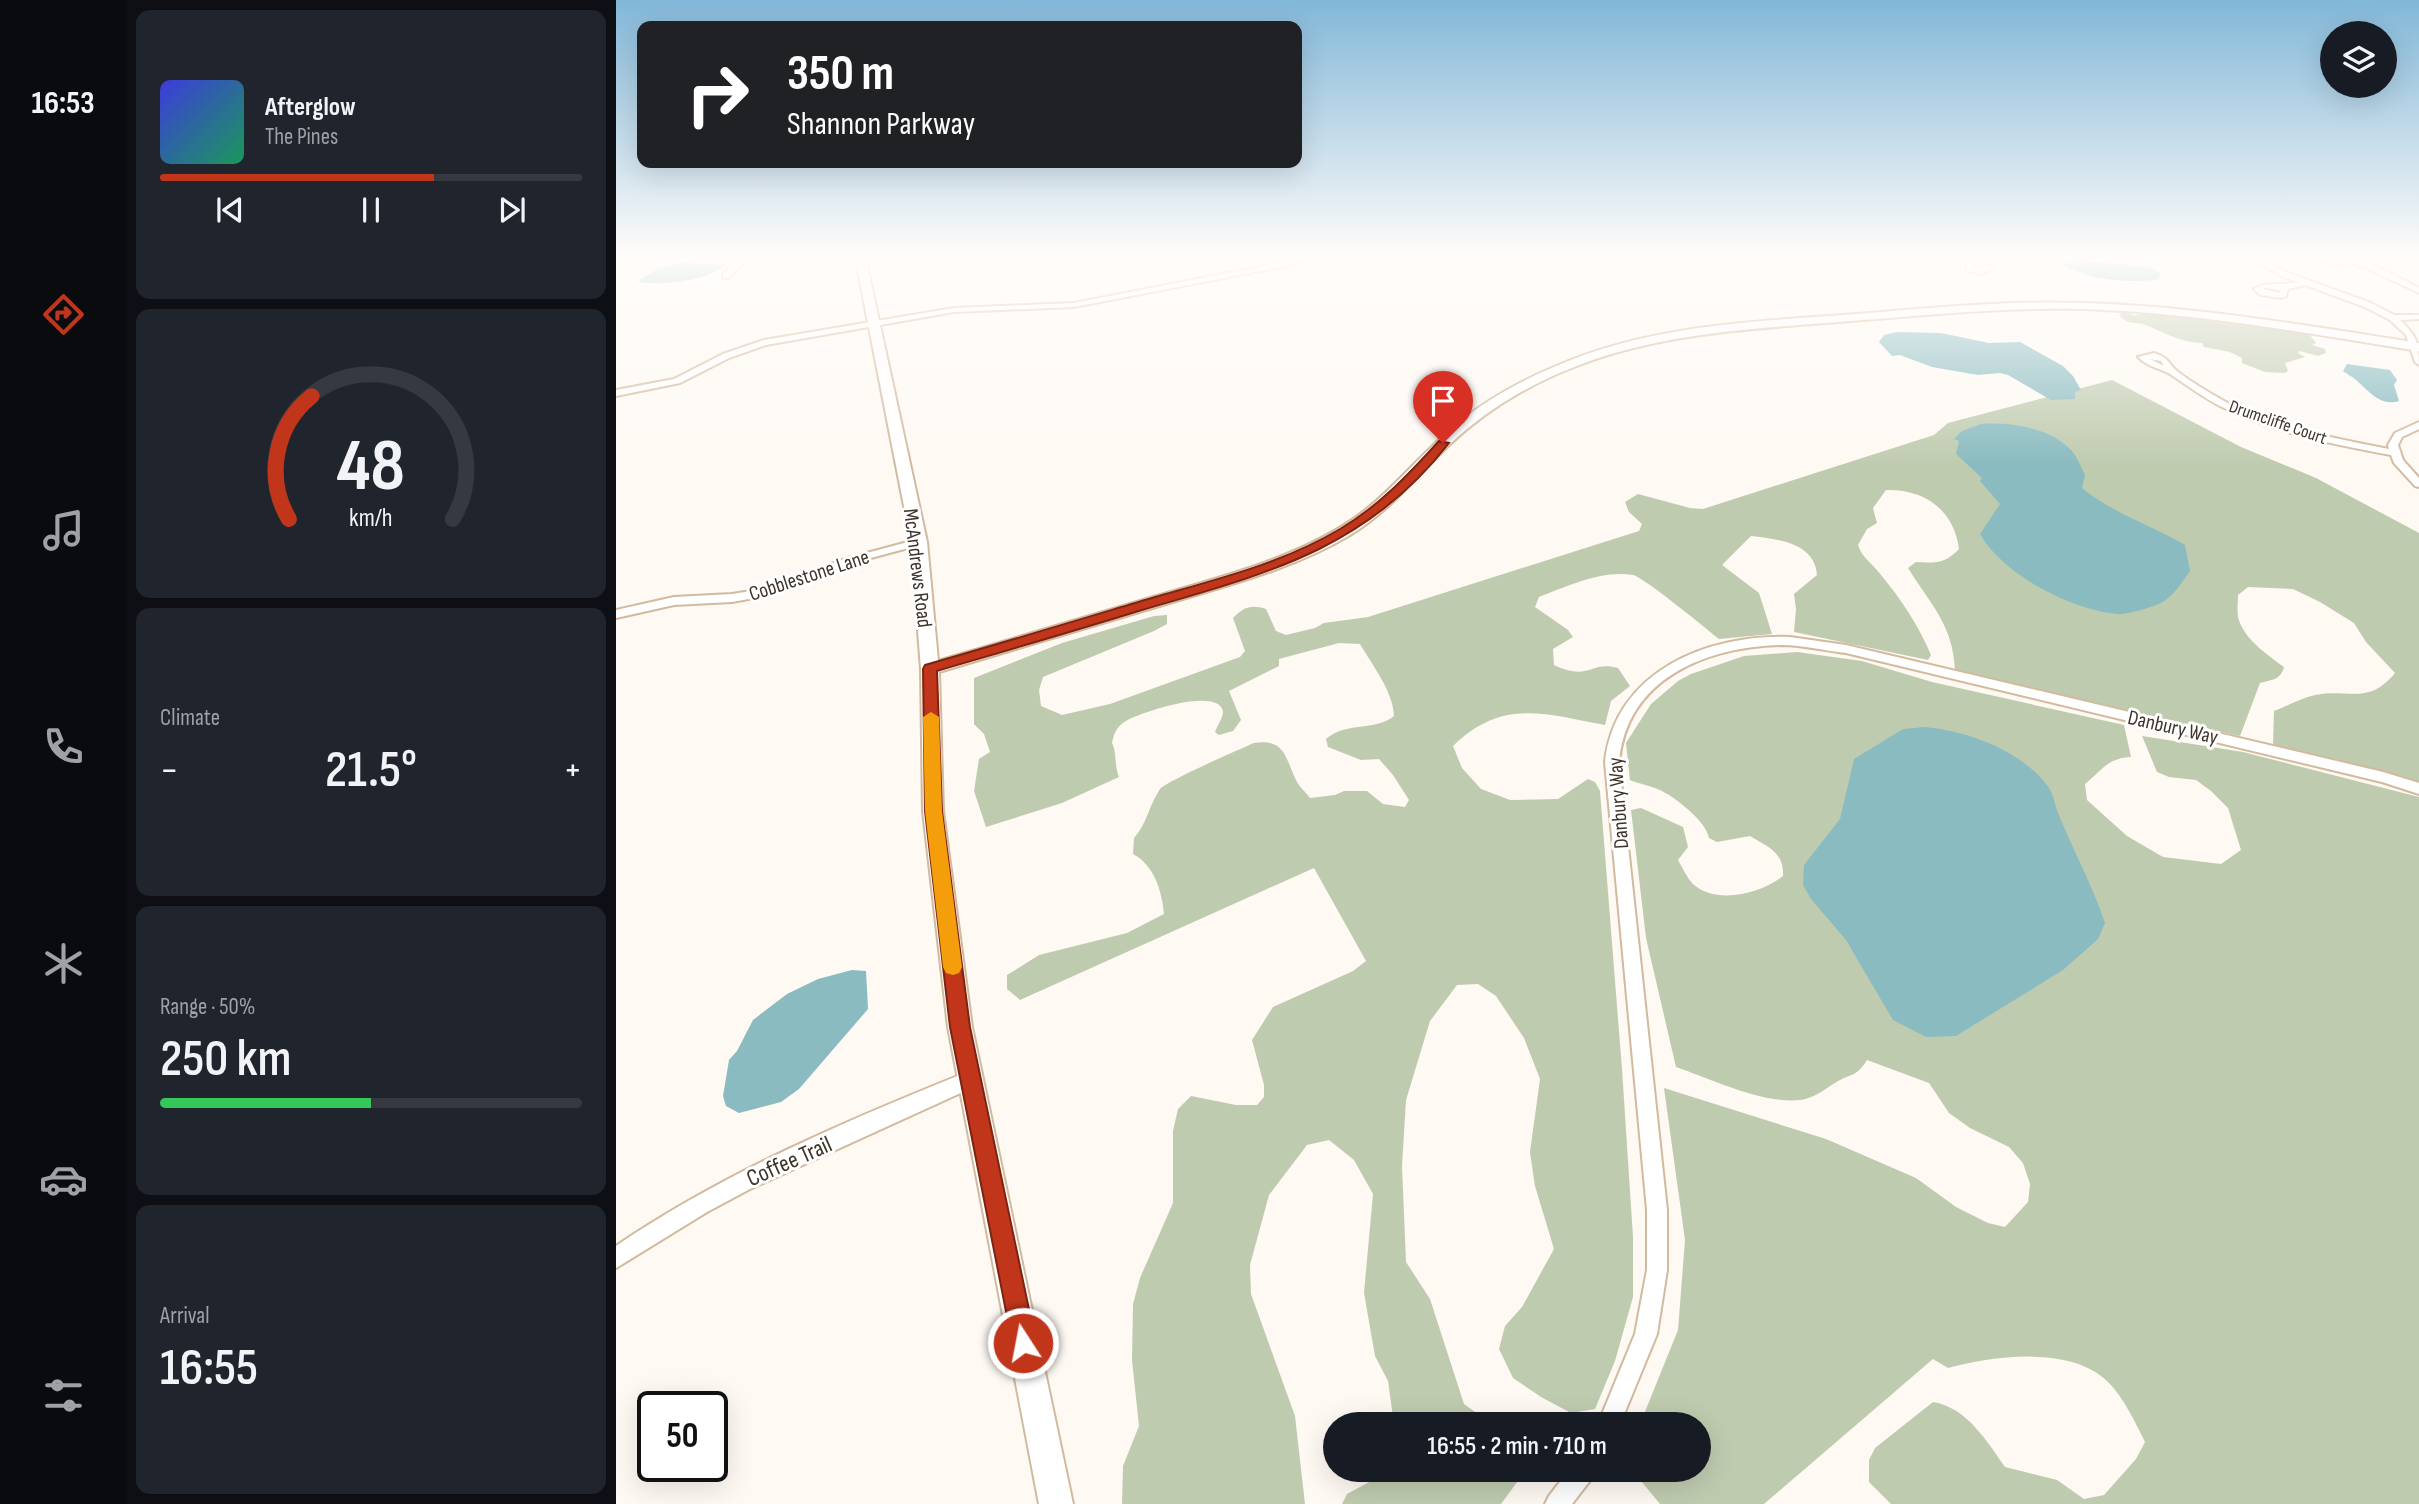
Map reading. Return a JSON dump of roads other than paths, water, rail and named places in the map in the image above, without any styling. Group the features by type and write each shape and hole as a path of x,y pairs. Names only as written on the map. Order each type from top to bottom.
{"street":[{"path":"616,393 677,381 726,356 764,343 856,326"},
{"name":"McAndrews Road","path":"875,326 919,542 930,669 933,811 960,1027 1056,1504"},
{"path":"930,669 1239,577 1301,554 1344,532 1376,511 1402,489 1462,426 1533,381 1578,361 1626,346 1677,334 1731,326"},
{"path":"2278,326 2416,346"},
{"path":"2402,326 2410,334 2416,346 2419,362"},
{"name":"Drumcliffe Court","path":"2170,370 2224,404 2263,421 2330,440 2395,453"},
{"path":"2419,425 2398,435 2393,445 2402,468 2419,484"},
{"name":"Cobblestone Lane","path":"616,614 674,601 732,598 765,592 852,560 919,542"},
{"name":"Danbury Way","path":"1614,1412 1646,1334 1657,1270 1657,1210 1612,762 1615,737 1636,698 1672,667 1726,647 1783,641 1846,649 2383,777 2419,789"},
{"name":"Coffee Trail","path":"616,1258 650,1233 708,1199 970,1080"},
{"path":"1557,1504 1574,1482"}],"water":[{"path":"1897,332 1941,333 1989,343 2020,342 2063,366 2081,390 2075,392 2075,399 2051,400 2008,375 1978,375 1932,367 1900,355 1892,356 1879,342 1884,335"},
{"path":"2347,364 2390,370 2397,380 2394,385 2399,401 2380,400 2343,371"},
{"path":"1981,424 2016,425 2041,431 2062,442 2077,458 2085,475 2082,488 2119,512 2185,545 2190,571 2177,588 2166,600 2147,608 2124,614 2102,612 2041,588 2005,563 1990,549 1980,534 2000,504 1980,481 1982,478 1956,454 1959,441 1954,439 1962,431"},
{"path":"1925,727 1959,733 1993,745 2025,763 2038,775 2051,791 2105,923 2098,939 2063,970 1956,1036 1926,1037 1893,1020 1846,940 1811,899 1803,885 1804,865 1840,819 1854,759 1903,729"},
{"path":"852,970 866,971 868,1009 799,1089 781,1102 739,1113 726,1106 723,1096 729,1060 737,1051 753,1020 787,994 818,979"}]}
